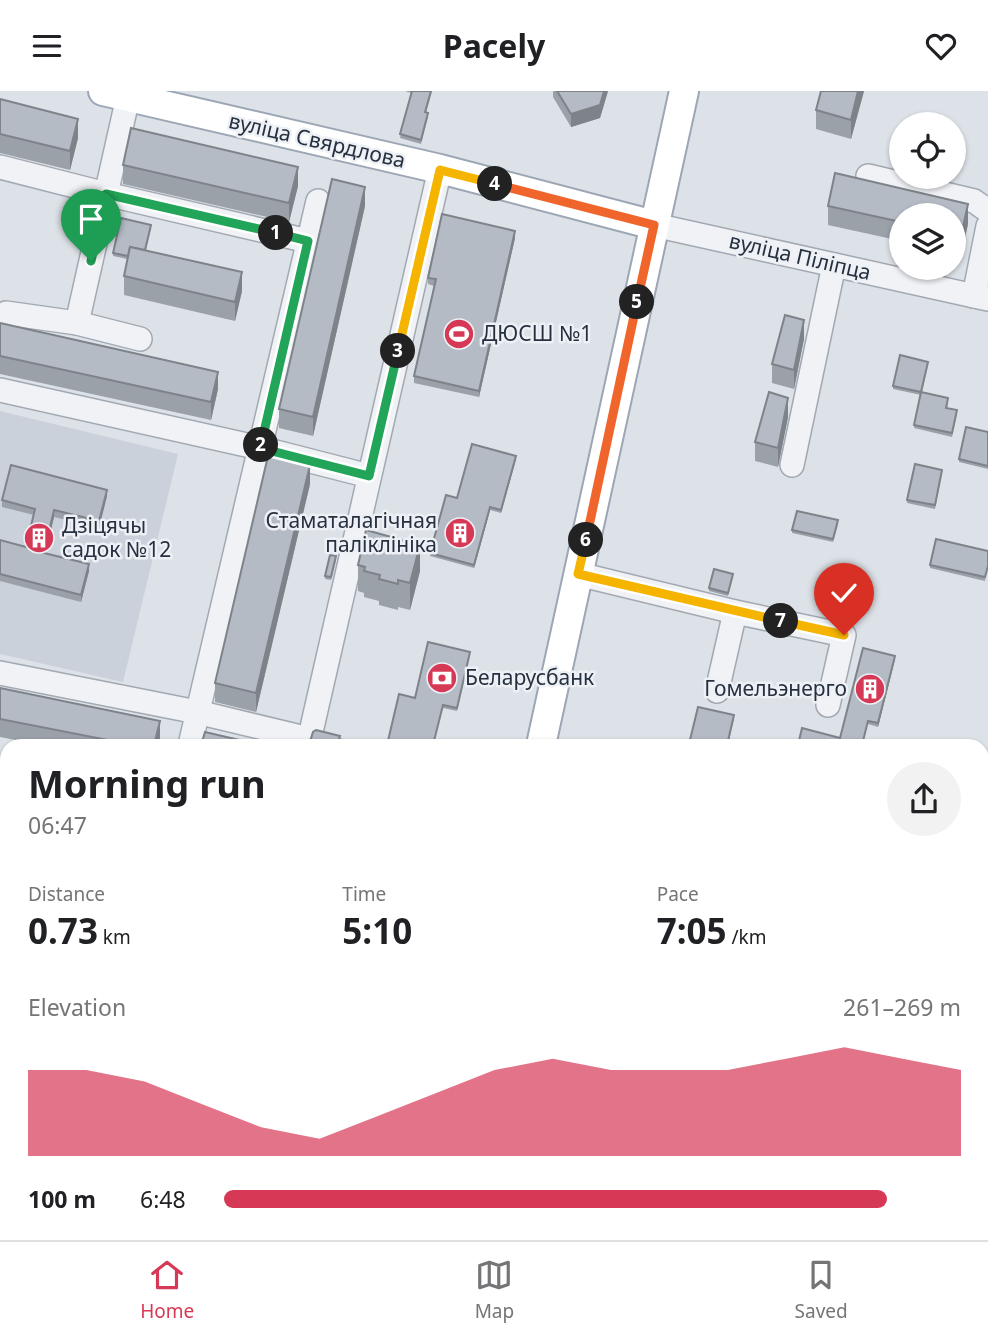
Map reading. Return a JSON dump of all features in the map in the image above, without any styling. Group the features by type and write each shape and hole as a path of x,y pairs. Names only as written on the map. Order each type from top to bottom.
{"main road":[{"path":"542,739 684,91"},
{"name":"вуліца Свярдлова","path":"116,94 440,170 654,225"}],"street":[{"path":"77,323 106,194 116,94"},
{"path":"0,167 308,241"},
{"path":"309,739 440,170"},
{"path":"869,176 974,201 988,211"},
{"path":"191,739 318,201"},
{"name":"вуліца Піліпца","path":"654,225 981,297"},
{"path":"981,297 988,226"},
{"path":"792,465 834,265"},
{"path":"6,313 77,323 140,339"},
{"path":"0,390 260,448 369,476"},
{"path":"578,574 844,635 828,705"},
{"path":"717,691 735,612"},
{"path":"0,673 197,712 297,739"}],"shaded area":[{"path":"0,411 178,454 123,682 0,654"}],"building":[{"path":"412,91 431,91 421,140 400,134"},
{"path":"557,91 604,91 600,105 571,114"},
{"path":"821,91 858,91 851,120 816,110"},
{"path":"0,99 78,119 70,151 0,134"},
{"path":"131,128 298,167 289,203 123,165"},
{"path":"835,173 889,186 889,189 904,189 964,203 889,203 889,219 828,206"},
{"path":"332,179 365,187 313,417 279,409"},
{"name":"ДЮСШ №1","path":"442,214 515,231 479,391 414,376 436,279 428,278"},
{"path":"121,218 151,225 145,250 130,247 128,256 113,253"},
{"path":"130,247 242,272 235,302 124,276"},
{"path":"785,315 804,320 794,370 772,364"},
{"path":"0,323 218,372 211,402 0,356"},
{"path":"900,355 928,362 921,392 893,386"},
{"path":"769,392 788,398 778,448 755,442"},
{"path":"921,392 948,398 946,408 957,410 952,433 914,425"},
{"path":"966,427 988,432 988,466 959,459"},
{"path":"472,444 516,456 501,510 490,507 474,565 430,553 446,495 457,498"},
{"path":"268,456 310,465 256,693 215,683"},
{"path":"915,464 942,470 935,505 907,500"},
{"name":"Дзіцячы садок №12","path":"11,465 107,490 99,521 54,510 44,553 89,564 81,595 0,574 0,540 26,547 35,509 2,500"},
{"path":"797,511 838,520 833,539 792,530"},
{"path":"366,530 420,545 410,583 398,580 398,584 379,579 380,575 364,571 365,567 358,565"},
{"path":"936,539 988,551 985,577 930,565"},
{"path":"330,555 336,556 331,577 325,576"},
{"path":"714,569 733,574 728,593 709,588"},
{"path":"428,642 470,652 457,708 443,705 434,739 388,739 399,694 415,698"},
{"name":"Гомельэнерго","path":"863,648 895,656 878,723 868,721 864,739 799,739 802,728 840,738"},
{"path":"0,688 160,721 156,739 102,739 0,719"},
{"path":"698,707 734,715 728,739 690,739"},
{"path":"316,730 340,736 339,739 311,739"},
{"path":"205,732 235,739 203,739"}],"place":[{"name":"ДЮСШ №1","path":"459,334"},
{"name":"Стаматалагічная паліклініка","path":"460,533"},
{"name":"Дзіцячы садок №12","path":"39,538"},
{"name":"Беларусбанк","path":"442,678"},
{"name":"Гомельэнерго","path":"870,689"}],"route":[{"path":"91,261 106,194 308,241 260,448 369,476 440,170 654,225 578,574 844,635"}]}
